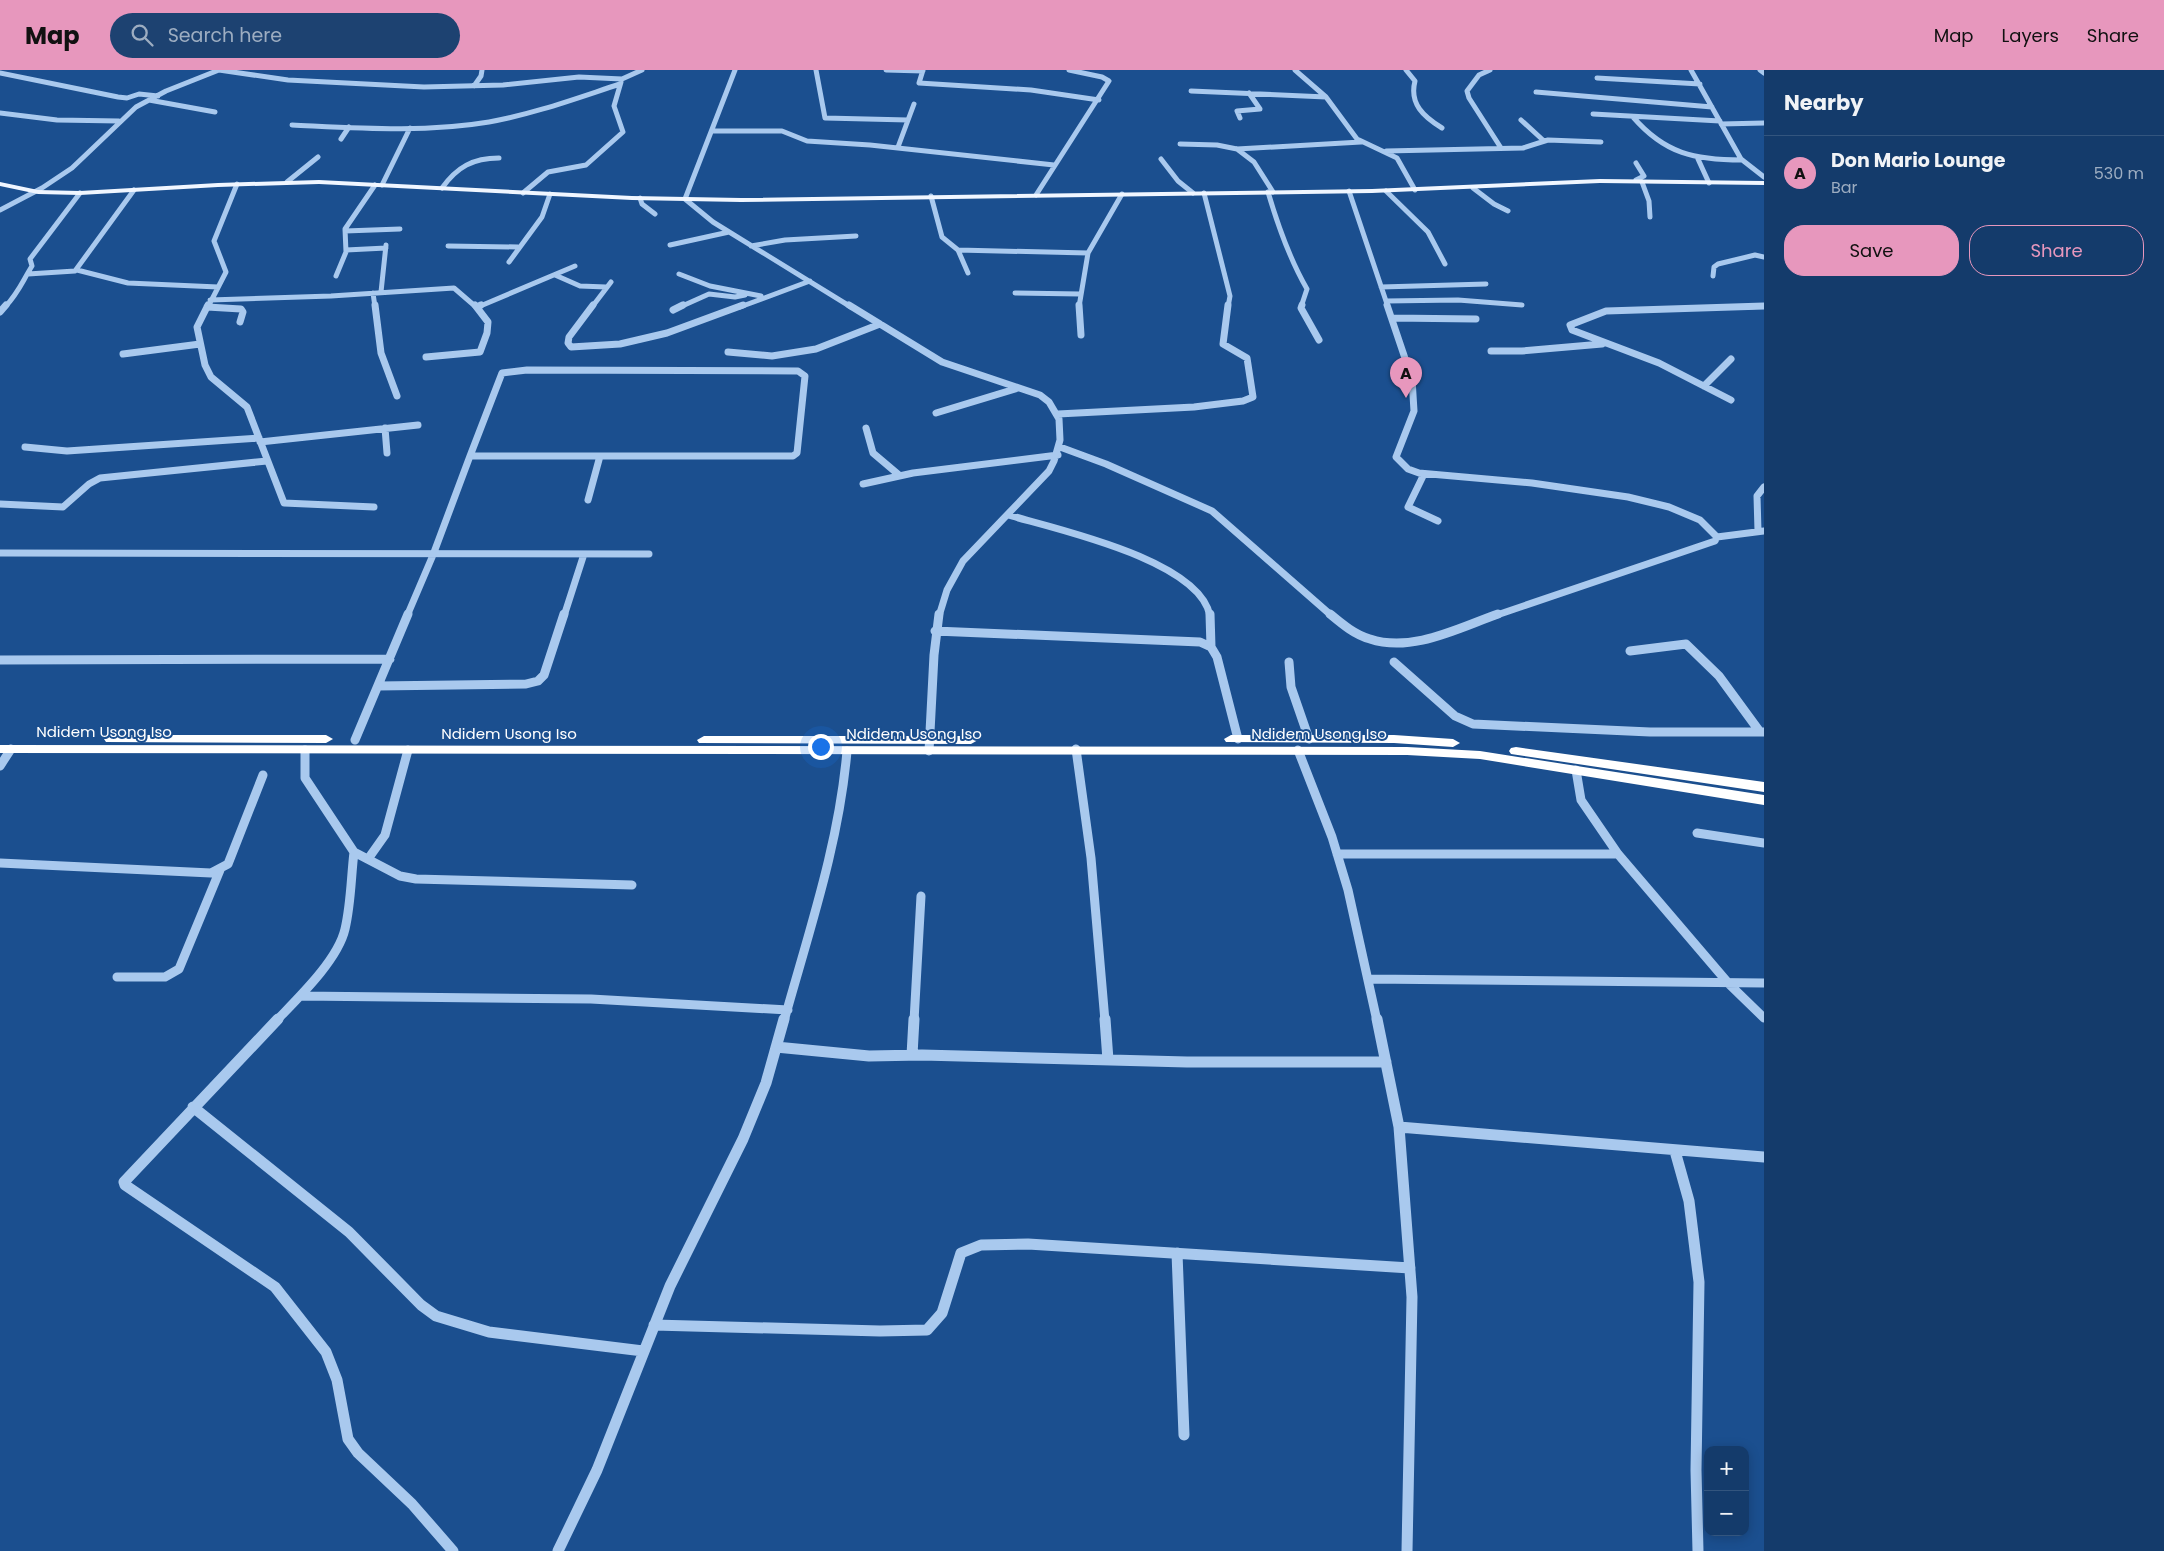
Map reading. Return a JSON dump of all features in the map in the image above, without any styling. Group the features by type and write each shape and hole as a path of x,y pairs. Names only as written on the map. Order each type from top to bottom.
{"highway":[{"name":"Ndidem Usong Iso","path":"4,746 305,750 846,751 929,746 1238,739 1394,739 1474,745 1605,762 1764,787"},
{"name":"Ndidem Usong Iso","path":"4,746 355,740 1451,753 1576,770 1764,800"}],"main road":[{"path":"0,184 38,192 80,193 287,182 640,198 810,200 931,196 1386,191 1632,181 1764,182"}],"street":[{"path":"0,210 38,192 82,160 119,121 149,100 219,70 288,80 403,87 474,86 579,77 621,82"},
{"path":"474,86 481,76 482,70"},
{"path":"292,125 437,128 514,117 621,82 642,70"},
{"path":"735,70 685,199 699,212 751,246 942,362 1046,398 1058,414 1061,436 1059,451 1049,471 982,540 956,571 945,594 935,631 929,746"},
{"path":"816,70 825,118 828,120 908,120"},
{"path":"886,70 923,70 920,83 1001,87 1099,100"},
{"path":"1036,195 1088,111 1099,100 1109,81 1063,70"},
{"path":"1295,70 1326,97 1352,135 1362,142 1386,151 1397,158 1415,190"},
{"path":"1406,70 1415,81 1411,91 1413,100 1426,117 1442,128"},
{"path":"1490,70 1479,75 1467,91 1469,98 1502,148"},
{"path":"1691,70 1742,160 1764,178"},
{"path":"1760,70 1764,73"},
{"path":"0,73 118,97 127,98 138,94 158,96"},
{"path":"1597,78 1700,84"},
{"path":"523,193 548,172 586,165 623,132 623,128 614,116 613,109 621,82"},
{"path":"1191,92 1326,97"},
{"path":"1536,92 1712,107"},
{"path":"1240,118 1237,111 1260,109 1249,93"},
{"path":"149,100 215,112"},
{"path":"898,148 914,104"},
{"path":"0,113 57,120 119,121"},
{"path":"1593,114 1764,123"},
{"path":"1632,117 1641,128 1666,147 1698,160 1742,160"},
{"path":"1521,120 1544,141"},
{"path":"342,139 349,127"},
{"path":"336,276 346,250 345,231 379,185 410,128"},
{"path":"712,131 782,131 807,141 898,148 1054,165"},
{"path":"1386,151 1460,151 1523,148 1544,141 1600,142"},
{"path":"1180,144 1217,145 1237,149 1362,142"},
{"path":"1237,149 1254,162 1270,192 1278,228 1294,267 1306,289 1301,308 1318,340"},
{"path":"287,182 318,157"},
{"path":"442,188 447,180 471,161 484,158 499,158"},
{"path":"1161,158 1178,181 1193,193"},
{"path":"1698,160 1709,183"},
{"path":"1632,181 1644,176 1636,163"},
{"path":"1642,182 1649,201 1650,217"},
{"path":"237,184 215,236 215,246 226,272 197,327 205,365 211,377 243,402 284,503 374,507"},
{"path":"1473,188 1494,204 1508,211"},
{"path":"28,274 70,273 76,270 134,190"},
{"path":"1349,191 1412,379 1414,411 1396,457 1408,469 1424,474 1575,488 1656,504 1692,515 1707,523 1717,537"},
{"path":"1386,191 1393,200 1428,232 1445,264"},
{"path":"0,312 19,292 32,266 30,259 80,193"},
{"path":"1058,414 1194,407 1243,401 1253,397 1247,358 1223,344 1222,339 1230,296 1204,193"},
{"path":"509,262 518,247 542,217 550,194"},
{"path":"1081,335 1078,310 1088,253 1095,237 1122,194"},
{"path":"931,196 942,237 958,250 968,273"},
{"path":"640,198 642,204 655,214"},
{"path":"345,231 400,230"},
{"path":"670,245 730,232"},
{"path":"751,246 785,240 856,236"},
{"path":"448,246 518,247"},
{"path":"346,250 386,247 380,292"},
{"path":"958,250 1088,253"},
{"path":"1713,276 1714,267 1718,264 1755,255 1764,257"},
{"path":"477,307 574,266"},
{"path":"76,270 92,277 135,285 218,287"},
{"path":"680,274 745,295 764,296"},
{"path":"555,275 580,286 609,285"},
{"path":"609,285 569,337 568,343 571,347 620,344 648,338 699,322 764,296 810,281"},
{"path":"1381,287 1486,284"},
{"path":"208,304 454,288 477,307 488,322 487,333 480,352 467,356 426,357"},
{"path":"373,293 381,353 396,396"},
{"path":"1015,293 1080,294"},
{"path":"673,310 709,295 718,294 730,299 745,295"},
{"path":"1386,301 1458,300 1522,305"},
{"path":"208,304 241,309 243,312 240,322"},
{"path":"1731,400 1660,363 1572,330 1570,325 1606,311 1764,306"},
{"path":"1392,318 1476,319"},
{"path":"728,352 772,356 816,349 880,324"},
{"path":"1491,351 1522,351 1605,343"},
{"path":"123,354 200,344"},
{"path":"1704,386 1731,359"},
{"path":"355,740 433,555 469,456 496,385 502,374 508,371 798,371 805,376 798,453 793,456 469,456"},
{"path":"936,413 1018,388"},
{"path":"25,447 67,451 259,440 418,425"},
{"path":"385,428 387,453"},
{"path":"866,428 873,453 899,475"},
{"path":"862,484 899,475 1059,451 1115,468 1212,511 1313,601 1348,628 1369,639 1402,644 1425,639 1715,541 1717,537 1761,531 1757,496 1764,487"},
{"path":"588,500 600,456"},
{"path":"0,504 62,507 68,504 75,494 100,478 267,461"},
{"path":"1424,474 1408,507 1438,521"},
{"path":"1008,515 1146,558 1193,585 1208,606 1211,647 1217,657 1238,739"},
{"path":"0,553 649,554"},
{"path":"378,686 526,684 538,681 544,675 584,554"},
{"path":"935,631 1188,640 1200,642 1211,647"},
{"path":"1630,651 1686,644 1719,676 1762,732"},
{"path":"0,660 390,659"},
{"path":"1289,662 1290,687 1309,739"},
{"path":"1394,662 1455,716 1473,724 1650,732 1762,732"},
{"path":"0,766 4,746"},
{"path":"1076,749 1091,858 1108,1060"},
{"path":"305,750 305,778 354,852 400,876 416,879 632,885"},
{"path":"368,859 385,835 408,750"},
{"path":"1298,750 1337,854 1369,979 1399,1127 1412,1297 1408,1551"},
{"path":"558,1551 597,1470 670,1286 743,1139 766,1083 834,844 843,796 846,751"},
{"path":"1576,770 1581,800 1618,854 1729,984 1764,1018"},
{"path":"0,863 211,873 220,870 228,864 263,775"},
{"path":"1697,833 1764,843"},
{"path":"354,852 345,930 337,947 314,981 125,1179 125,1185 275,1286 326,1352 336,1380 348,1439 358,1453 412,1504 453,1551"},
{"path":"1337,854 1618,854"},
{"path":"117,977 166,977 180,969 220,870"},
{"path":"912,1055 921,896"},
{"path":"1369,979 1764,983"},
{"path":"300,996 591,999 788,1010"},
{"path":"776,1047 869,1056 1386,1062"},
{"path":"193,1107 349,1232 421,1305 436,1316 489,1332 643,1351"},
{"path":"1399,1127 1764,1158"},
{"path":"1675,1151 1689,1201 1699,1282 1696,1470 1698,1551"},
{"path":"654,1325 880,1331 927,1330 942,1313 961,1253 981,1245 1028,1244 1410,1268"},
{"path":"1177,1253 1184,1435"}],"place":[{"name":"Don Mario Lounge","path":"1406,398"}]}
